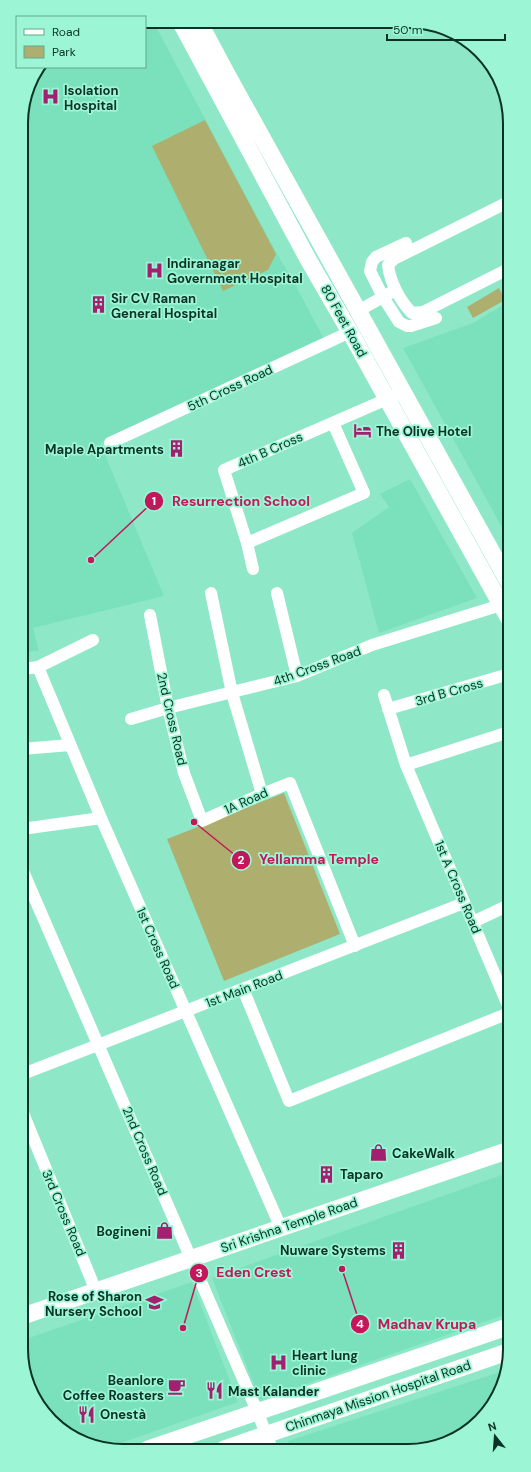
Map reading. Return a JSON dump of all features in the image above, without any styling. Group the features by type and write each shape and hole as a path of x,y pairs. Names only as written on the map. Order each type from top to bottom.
{"main road":[{"name":"80 Feet Road","path":"184,28 309,261 503,608"},
{"name":"80 Feet Road","path":"202,28 228,78 503,572"},
{"name":"Sri Krishna Temple Road","path":"28,1314 503,1152"},
{"name":"Chinmaya Mission Hospital Road","path":"162,1444 503,1328"},
{"name":"Chinmaya Mission Hospital Road","path":"257,1444 270,1442 503,1354"}],"street":[{"path":"503,204 394,259 388,265 389,275 404,305 412,313 423,312 503,272"},
{"path":"406,243 376,257 372,262 370,271 384,299 399,322 407,326 436,318"},
{"path":"359,312 397,291"},
{"name":"5th Cross Road","path":"110,443 350,332"},
{"name":"4th B Cross","path":"247,543 224,470 387,399 402,391"},
{"path":"253,569 247,543 364,493 332,423"},
{"path":"211,593 232,693 262,794"},
{"path":"277,593 297,676"},
{"name":"4th Cross Road","path":"131,719 168,708 297,676 372,645 503,612"},
{"name":"2nd Cross Road","path":"150,615 168,708 184,773 202,821"},
{"path":"28,668 38,667 93,640"},
{"name":"1st Cross Road","path":"38,667 101,818 281,1228"},
{"name":"3rd B Cross","path":"388,709 503,676"},
{"name":"1st A Cross Road","path":"384,695 406,765 503,994"},
{"path":"406,765 503,734"},
{"path":"28,748 70,745"},
{"name":"1A Road","path":"202,821 290,783 354,946"},
{"path":"28,828 101,818"},
{"name":"2nd Cross Road","path":"28,883 258,1411 270,1442"},
{"name":"1st Main Road","path":"28,1072 464,903"},
{"path":"473,922 503,908"},
{"path":"243,989 289,1101 503,1016"},
{"name":"3rd Cross Road","path":"28,1125 96,1291"}],"shaded area":[{"name":"Indiranagar Government Hospital","path":"146,28 157,28 325,341 100,443 164,596 33,628 39,651 28,652 28,117 31,98 35,87 46,68 146,68"},
{"path":"503,305 503,529 403,348 473,323"},
{"path":"410,479 477,598 379,633 352,533 389,507 380,494"},
{"path":"503,1174 503,1315 260,1400 212,1278"},
{"path":"192,1282 238,1402 118,1444 92,1439 75,1431 65,1424 48,1407 41,1396 31,1374 28,1355 28,1338"},
{"path":"500,1372 496,1385 487,1402 479,1412 456,1431 439,1439 414,1444 289,1444 288,1441"}],"green space":[{"path":"205,120 276,254 268,270 223,291 152,146"},
{"path":"499,288 503,296 503,301 473,318 467,307"},
{"path":"284,793 340,934 224,981 167,839"}],"place":[{"name":"Isolation Hospital","path":"51,97"},
{"name":"Indiranagar Government Hospital","path":"154,270"},
{"name":"Sir CV Raman General Hospital","path":"98,305"},
{"name":"The Olive Hotel","path":"363,431"},
{"name":"Maple Apartments","path":"177,449"},
{"name":"Resurrection School","path":"91,560"},
{"name":"Yellamma Temple","path":"194,822"},
{"name":"CakeWalk","path":"379,1153"},
{"name":"Taparo","path":"327,1174"},
{"name":"Bogineni","path":"164,1231"},
{"name":"Nuware Systems","path":"399,1250"},
{"name":"Madhav Krupa","path":"342,1269"},
{"name":"Rose of Sharon Nursery School","path":"155,1303"},
{"name":"Eden Crest","path":"183,1328"},
{"name":"Heart lung clinic","path":"279,1362"},
{"name":"Beanlore Coffee Roasters","path":"177,1387"},
{"name":"Mast Kalander","path":"215,1391"},
{"name":"Onestà","path":"87,1414"}]}
